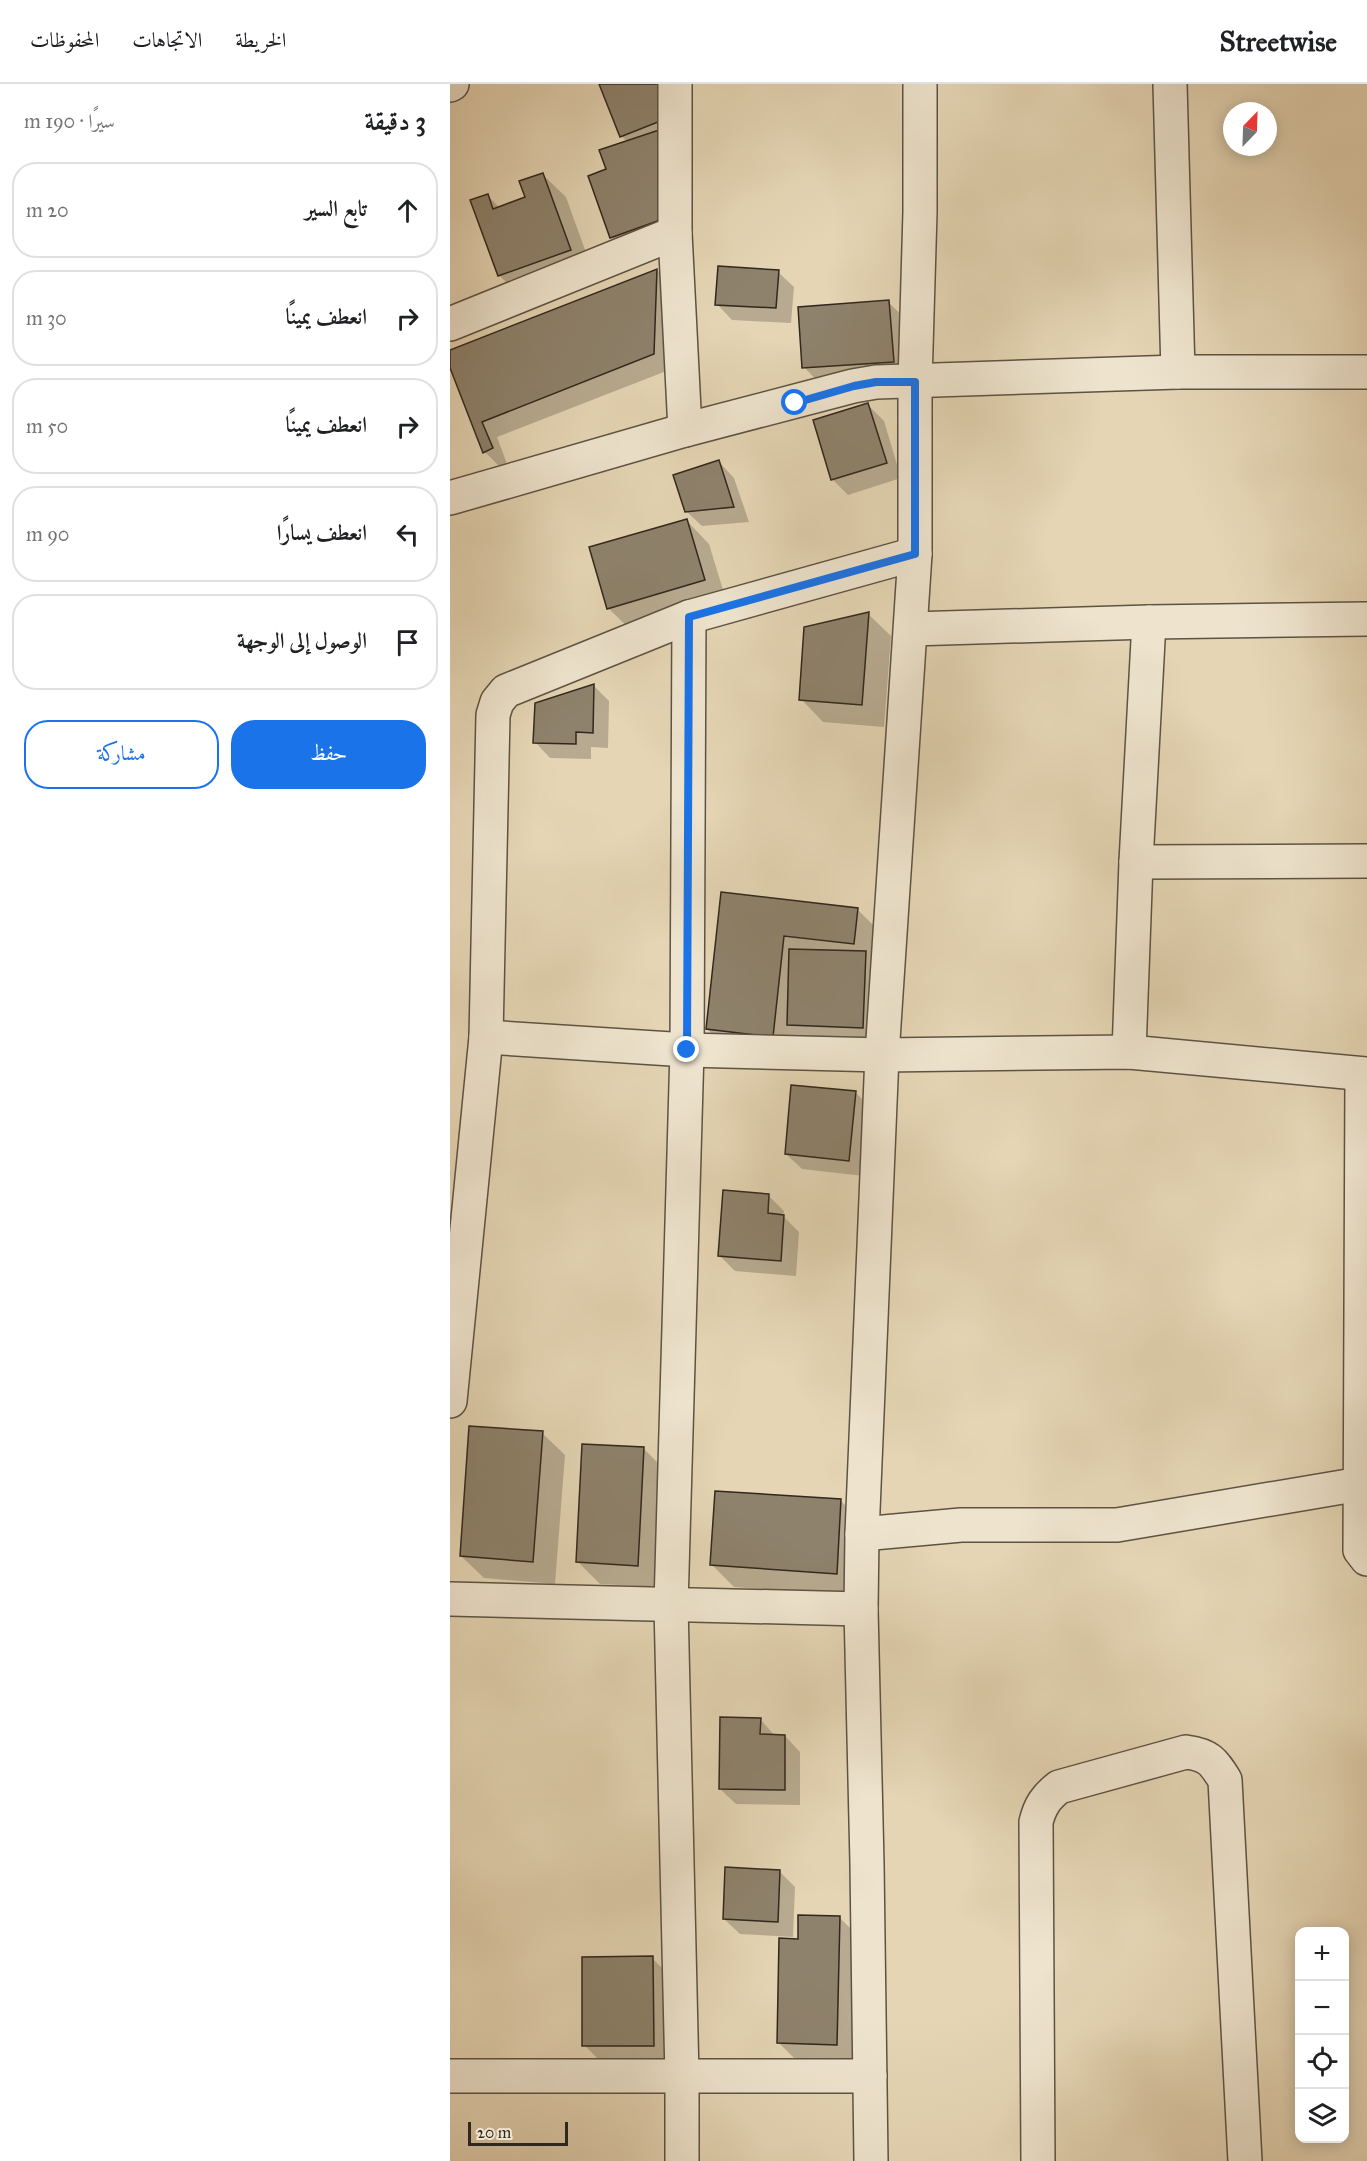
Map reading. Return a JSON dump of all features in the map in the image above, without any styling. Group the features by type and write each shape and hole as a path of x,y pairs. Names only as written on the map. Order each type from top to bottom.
{"street":[{"path":"675,84 675,233 685,430"},
{"path":"871,2161 861,1609 862,1534 882,1055 915,554 915,382 920,212 920,84"},
{"path":"1170,84 1178,372"},
{"path":"450,324 675,233"},
{"path":"450,498 685,430 876,382 1178,372 1367,372"},
{"path":"450,1401 486,1037 493,715 497,702 506,691 689,617 915,554"},
{"path":"682,2161 671,1605 687,1050 689,617"},
{"path":"911,629 1367,619"},
{"path":"1129,1052 1136,862 1149,622"},
{"path":"1136,862 1367,861"},
{"path":"486,1037 687,1050 882,1055 1129,1052 1364,1074 1360,1550 1367,1559"},
{"path":"862,1534 962,1525 1117,1525 1360,1484"},
{"path":"450,1599 861,1609"},
{"path":"1038,2161 1036,1822 1039,1809 1047,1796 1059,1786 1186,1752 1202,1754 1215,1764 1225,1780 1245,2161"},
{"path":"450,2076 870,2076"}],"building":[{"path":"599,84 658,84 663,120 620,137"},
{"path":"659,130 666,218 610,238 588,176 606,169 599,150"},
{"path":"543,173 571,250 498,276 470,200 488,194 493,209 525,197 519,181"},
{"path":"718,266 779,270 776,308 715,305"},
{"path":"657,269 654,354 482,422 493,448 483,453 450,368 450,350"},
{"path":"889,300 894,362 802,368 798,307"},
{"path":"868,403 887,463 831,480 813,420"},
{"path":"719,460 734,507 685,512 673,475"},
{"path":"687,519 705,580 607,609 589,547"},
{"path":"869,612 862,705 799,700 804,627"},
{"path":"594,684 593,733 576,732 576,744 533,743 535,703"},
{"path":"721,892 858,908 854,944 784,936 773,1037 706,1029"},
{"path":"789,949 866,951 863,1028 787,1025"},
{"path":"791,1085 856,1091 849,1161 785,1154"},
{"path":"723,1190 769,1194 768,1213 784,1215 781,1261 718,1256"},
{"path":"469,1426 543,1431 533,1562 460,1556"},
{"path":"582,1444 644,1447 638,1566 576,1562"},
{"path":"715,1491 841,1499 837,1574 710,1565"},
{"path":"720,1717 761,1718 760,1734 785,1735 785,1790 719,1789"},
{"path":"725,1867 780,1870 778,1922 723,1919"},
{"path":"798,1915 840,1916 837,2045 777,2043 779,1938 798,1939"},
{"path":"653,1956 654,2046 582,2046 582,1957"}],"route":[{"path":"687,1050 689,617 915,554 915,382 876,382 830,392 795,403"}]}
